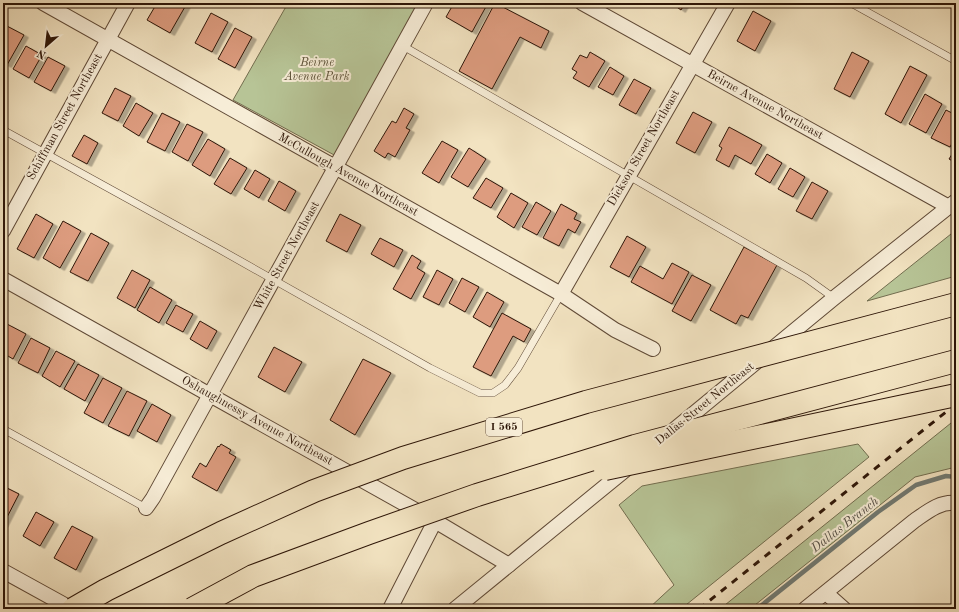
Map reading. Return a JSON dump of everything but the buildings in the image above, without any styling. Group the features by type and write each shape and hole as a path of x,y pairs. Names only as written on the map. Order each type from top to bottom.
{"highway":[{"name":"I 565","path":"73,609 106,590 228,530 314,491 404,458 586,402 956,304"},
{"path":"192,609 254,576 368,532 476,496 635,446 956,361"},
{"path":"476,496 956,395"}],"street":[{"name":"McCullough Avenue Northeast","path":"43,3 561,294 615,330 653,349"},
{"name":"Schiffman Street Northeast","path":"3,231 128,3"},
{"name":"White Street Northeast","path":"146,508 210,396 426,3"},
{"name":"Beirne Avenue Northeast","path":"582,3 952,204"},
{"name":"Dickson Street Northeast","path":"561,294 728,3"},
{"name":"Dallas Street Northeast","path":"455,609 834,298 952,204"},
{"name":"Oshaughnessy Avenue Northeast","path":"3,279 435,521 509,565"},
{"path":"805,609 914,521 932,509 947,502 956,503"},
{"path":"390,609 435,521"},
{"path":"3,571 73,609"},
{"path":"826,593 844,609"}],"lane":[{"path":"851,3 956,61"},
{"path":"403,46 806,278 834,298"},
{"path":"3,130 219,249 430,368 480,393 493,393 505,385 518,368 561,294"},
{"path":"3,429 146,508"}],"green space":[{"name":"Beirne Avenue Park","path":"288,3 419,3 336,156 233,100"},
{"path":"956,230 956,276 867,301"},
{"path":"956,419 956,467 915,477 750,609 720,609"},
{"path":"858,444 869,457 681,609 648,609 674,585 619,505 642,486"}],"waterway":[{"name":"Dallas Branch","path":"757,609 878,512 916,485 946,476 956,477"}],"railway":[{"path":"699,609 956,404"}]}
